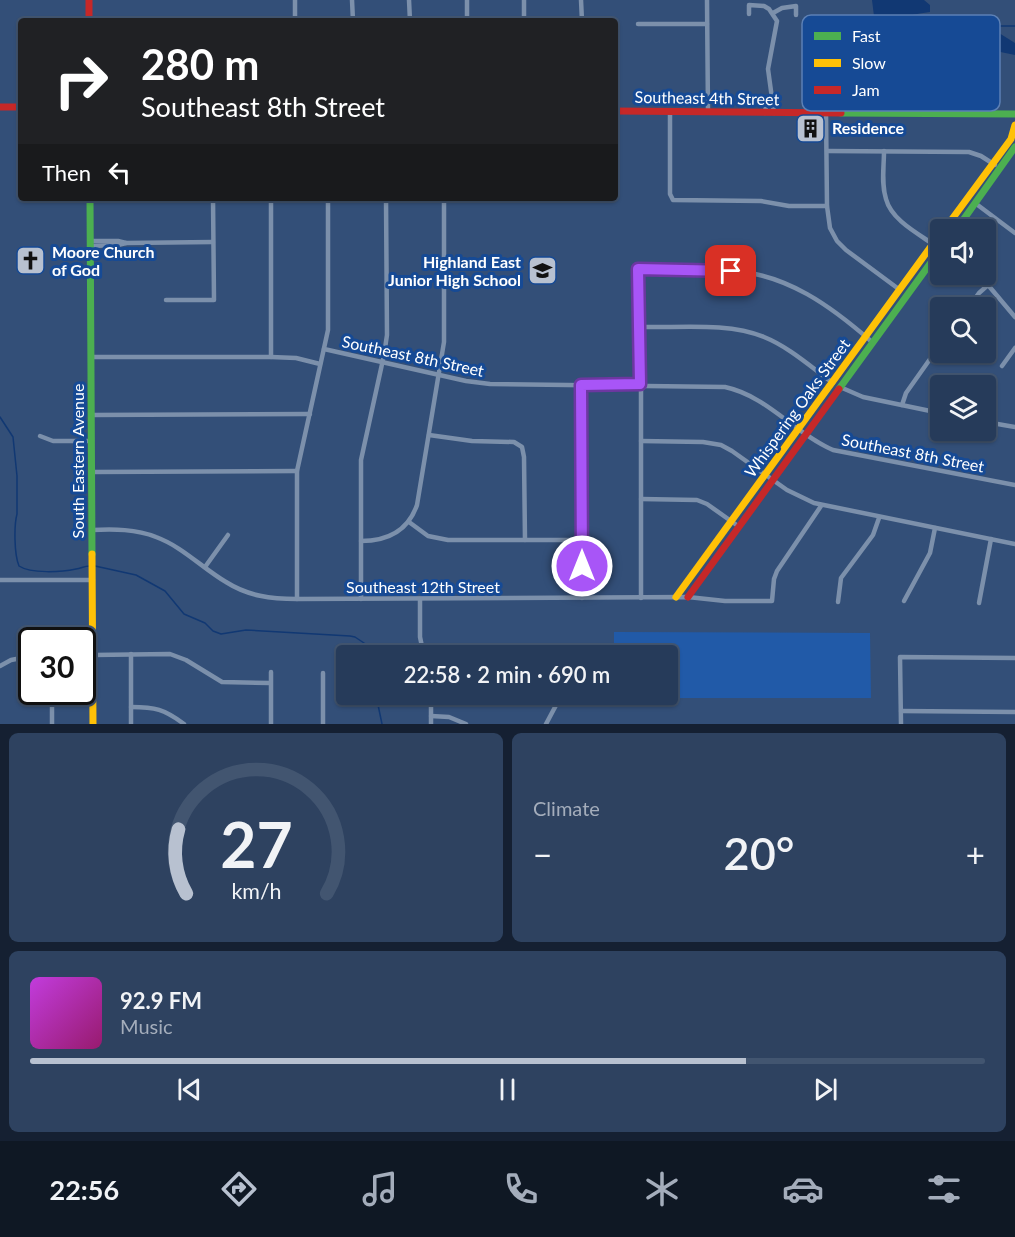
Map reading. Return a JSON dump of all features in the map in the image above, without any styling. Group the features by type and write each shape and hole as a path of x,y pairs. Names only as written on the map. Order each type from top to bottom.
{"street":[{"path":"89,0 89,18"},
{"path":"295,0 295,18"},
{"path":"352,0 353,18"},
{"path":"409,0 410,18"},
{"path":"467,0 467,18"},
{"path":"524,0 524,18"},
{"path":"582,0 582,18"},
{"path":"707,0 708,112"},
{"path":"749,15 748,5 764,6 773,13 778,26 769,64 774,112"},
{"path":"773,13 782,8 796,6 796,15"},
{"path":"638,24 707,24"},
{"path":"765,112 765,105 771,95"},
{"path":"0,107 18,107"},
{"name":"Southeast 4th Street","path":"618,111 1015,114"},
{"path":"670,112 670,194 673,200 765,201 789,206 827,206"},
{"path":"826,112 827,206 830,228 837,241 852,255 907,295"},
{"path":"952,219 1011,139 1015,114"},
{"path":"964,219 1015,147"},
{"path":"827,151 969,152 977,153 999,169"},
{"path":"884,152 885,194 888,204 900,219 930,241"},
{"path":"968,198 1015,233"},
{"name":"South Eastern Avenue","path":"90,201 93,627"},
{"path":"166,300 214,300 213,201"},
{"path":"271,201 272,357"},
{"path":"297,599 297,471 328,330 328,201"},
{"path":"361,599 361,460 387,335 386,201"},
{"path":"361,541 389,537 409,522 417,505 445,333 444,201"},
{"path":"90,243 213,242"},
{"name":"Whispering Oaks Street","path":"676,597 930,249"},
{"name":"Whispering Oaks Street","path":"688,597 930,263"},
{"path":"641,598 638,269 731,271 771,278 801,291 872,342"},
{"path":"976,297 988,285 1015,317"},
{"path":"640,327 730,329 757,334 777,343 839,387 863,398 930,411"},
{"path":"1002,366 1015,348"},
{"name":"Southeast 8th Street","path":"324,349 477,383 500,385 640,384 717,386 735,389 754,397 820,444 843,453 1015,485"},
{"name":"Southeast 8th Street","path":"91,357 272,357 296,358 320,364"},
{"path":"902,405 907,390 930,359"},
{"path":"581,385 582,598"},
{"path":"92,415 310,414"},
{"path":"996,424 1015,428"},
{"path":"429,435 472,441 514,442 521,445 524,457 525,540"},
{"path":"40,436 53,441 92,441"},
{"path":"641,441 717,444 732,451 796,495 821,506 1015,544"},
{"path":"92,472 297,471"},
{"path":"641,499 697,500 707,504 738,526"},
{"name":"Southeast 12th Street","path":"92,530 128,530 155,536 174,546 225,582 263,597 297,599 688,597 725,601 772,601 777,571 821,506"},
{"path":"838,602 842,578 873,535 879,518"},
{"path":"409,522 424,534 440,539 582,540"},
{"path":"904,601 930,553 935,528"},
{"path":"205,567 228,535"},
{"path":"979,603 991,539"},
{"path":"0,580 93,580"},
{"path":"420,599 422,645"},
{"path":"131,654 131,724"},
{"path":"96,655 164,654 176,656 222,682 270,683"},
{"path":"901,724 900,657 1015,658"},
{"path":"0,666 18,659"},
{"path":"271,672 271,724"},
{"path":"323,724 324,673"},
{"path":"52,705 52,724"},
{"name":"South Eastern Avenue","path":"93,705 93,724"},
{"path":"431,705 431,724"},
{"path":"546,724 556,705"},
{"path":"131,708 159,709 171,714 184,724"},
{"path":"901,711 1015,712"},
{"path":"431,716 449,717 466,724"}],"shaded area":[{"path":"872,0 924,0 930,5 930,12 909,15 874,15"},
{"path":"1000,34 1015,43 1015,55 1000,52"},
{"path":"614,632 870,633 871,698 678,698 678,645 614,645"}],"waterway":[{"path":"1000,26 1015,26"},
{"path":"0,417 13,437 17,476 15,540 19,566 24,569 47,572 90,566"},
{"path":"95,566 136,575 165,591 184,614 205,623 213,631 221,634 246,630 350,636 367,645"},
{"path":"378,705 382,724"}],"traffic: fast":[{"path":"841,113 1015,114"},
{"path":"964,219 1015,147"},
{"path":"90,201 92,554"},
{"path":"839,389 930,264"}],"traffic: slow":[{"path":"952,219 1011,139 1015,125"},
{"path":"676,597 930,248"},
{"path":"92,554 93,724"}],"traffic: jam":[{"path":"89,0 89,18"},
{"path":"0,107 18,107"},
{"path":"618,111 841,113"},
{"path":"688,597 839,389"}],"place":[{"name":"Residence","path":"811,128"},
{"name":"Moore Church of God","path":"31,261"},
{"name":"Highland East Junior High School","path":"542,271"}],"route":[{"path":"582,566 581,385 640,384 640,280 638,269 731,271"}]}
